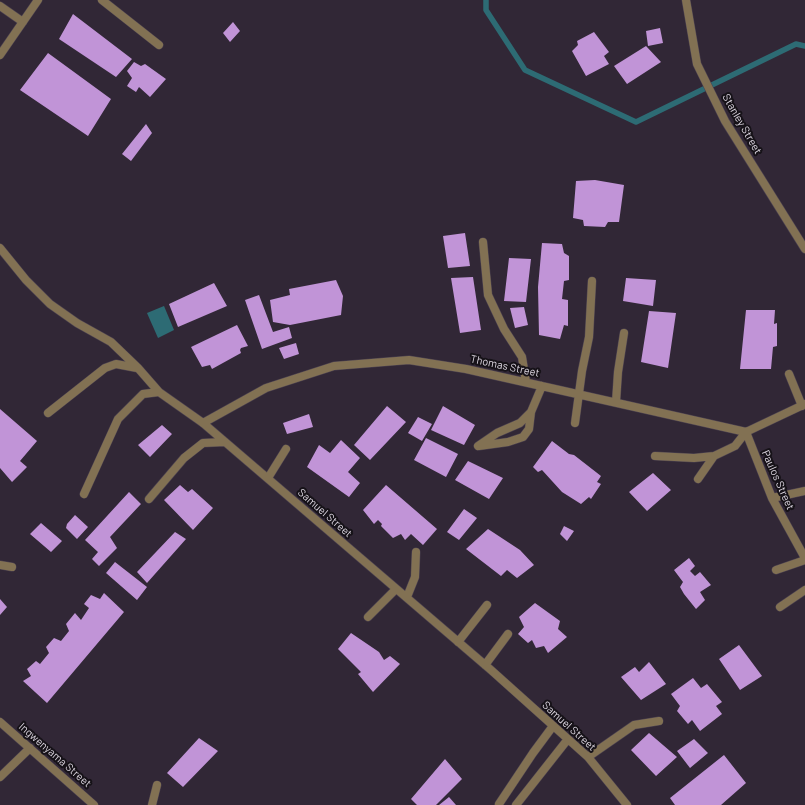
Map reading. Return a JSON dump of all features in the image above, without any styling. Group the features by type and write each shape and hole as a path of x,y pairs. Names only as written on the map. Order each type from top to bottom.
{"street":[{"path":"0,55 38,0"},
{"path":"102,0 160,45"},
{"name":"Stanley Street","path":"686,0 697,64 725,121 805,248"},
{"path":"0,6 23,22"},
{"path":"483,242 488,295 504,329 522,357 526,382"},
{"name":"Samuel Street","path":"0,248 26,280 50,304 77,323 111,342 138,368 158,392 203,423 485,665 588,757 627,805"},
{"path":"575,423 582,371 589,337 592,281"},
{"path":"616,402 618,372 624,334"},
{"name":"Thomas Street","path":"203,423 266,388 334,366 409,360 466,369 746,432"},
{"path":"48,413 105,368 116,364 138,368"},
{"path":"655,456 694,458 714,456 735,446 746,432 804,405 789,374"},
{"path":"531,412 520,423 497,432 478,446 508,442 523,437 529,429 531,412 542,386"},
{"path":"84,494 118,419 143,394 158,392"},
{"name":"Paulos Street","path":"746,432 772,498 805,559"},
{"path":"149,499 184,458 194,450 204,443 225,442"},
{"path":"268,478 286,449"},
{"path":"698,479 714,456"},
{"path":"772,498 805,491"},
{"path":"406,598 414,577 416,552"},
{"path":"776,570 805,559"},
{"path":"0,565 12,567"},
{"path":"368,617 396,589"},
{"path":"780,607 805,590"},
{"path":"458,642 487,605"},
{"path":"485,665 508,634"},
{"path":"588,757 634,725 659,721"},
{"name":"Ingwenyama Street","path":"0,722 94,805"},
{"path":"499,804 553,726"},
{"path":"516,805 568,739"},
{"path":"0,777 30,748"},
{"path":"152,805 157,785"}],"water":[{"path":"164,306 174,330 158,338 147,313"}],"building":[{"path":"73,14 132,59 116,77 59,39"},
{"path":"233,22 240,31 230,42 223,33"},
{"path":"660,28 663,43 648,46 646,31"},
{"path":"594,32 609,52 604,56 609,64 586,76 572,51 578,45 577,41"},
{"path":"646,46 661,62 627,84 614,66"},
{"path":"48,53 111,99 88,136 20,90"},
{"path":"134,62 141,66 145,64 166,79 150,97 139,87 136,92 127,86 132,78 127,71"},
{"path":"146,124 152,133 131,161 122,154"},
{"path":"595,180 624,185 619,222 608,222 605,227 584,226 583,220 573,218 576,181"},
{"path":"465,233 470,266 448,268 443,236"},
{"path":"542,243 562,244 564,253 569,256 569,280 564,281 562,299 568,300 568,326 564,325 560,339 539,335 538,287"},
{"path":"509,258 531,259 526,302 504,301"},
{"path":"473,277 481,330 460,333 451,278"},
{"path":"626,278 656,280 653,306 623,301"},
{"path":"336,280 343,296 341,315 290,325 273,322 270,300 290,295 289,289"},
{"path":"214,283 227,306 178,327 169,304"},
{"path":"259,295 273,332 289,327 292,338 262,349 245,300"},
{"path":"524,307 528,325 515,328 510,308"},
{"path":"746,310 775,310 774,324 777,323 777,346 773,347 771,369 740,369"},
{"path":"649,311 676,313 668,368 641,362"},
{"path":"237,325 248,346 241,348 241,353 212,369 210,365 202,367 191,347"},
{"path":"296,343 299,354 284,359 279,348"},
{"path":"387,406 406,422 370,460 354,445"},
{"path":"443,406 475,425 464,445 431,430"},
{"path":"0,409 37,441 20,461 27,467 12,482 0,468"},
{"path":"309,414 313,427 287,434 283,423"},
{"path":"418,417 432,424 422,441 408,433"},
{"path":"162,425 172,434 150,457 138,445"},
{"path":"426,438 458,454 446,477 414,460"},
{"path":"341,440 360,458 348,472 360,483 349,497 307,467 319,445 330,453"},
{"path":"552,441 569,454 574,455 601,476 597,482 601,484 591,499 589,497 581,504 562,492 542,470 538,472 533,467"},
{"path":"468,461 503,478 489,499 455,480"},
{"path":"653,473 671,490 647,511 629,492"},
{"path":"180,485 188,492 192,489 213,508 193,530 164,500"},
{"path":"386,485 437,529 423,545 411,534 405,540 401,534 393,538 381,526 382,524 378,520 374,524 363,510"},
{"path":"129,492 141,504 110,537 117,548 99,566 92,559 98,552 85,540"},
{"path":"464,509 477,518 459,540 447,532"},
{"path":"75,515 88,527 77,539 66,528 67,524"},
{"path":"41,523 62,541 51,552 30,534"},
{"path":"564,526 574,531 567,541 560,534"},
{"path":"488,529 520,550 534,565 517,578 507,570 501,576 466,549"},
{"path":"175,532 186,539 147,583 137,572"},
{"path":"689,558 695,566 690,571 695,576 700,572 711,585 700,592 705,600 696,609 680,587 683,582 674,570"},
{"path":"115,562 147,587 137,600 106,573"},
{"path":"104,593 124,612 47,703 23,681 31,676 27,669 36,661 40,664 49,653 46,647 54,638 61,641 69,631 66,624 75,613 81,620 89,608 84,604 91,595 100,599"},
{"path":"0,599 7,607 0,615"},
{"path":"535,603 560,621 558,629 567,637 548,653 544,646 536,648 532,640 528,643 518,634 524,627 519,617"},
{"path":"351,633 379,652 384,660 390,656 400,664 373,692 358,674 361,672 338,649"},
{"path":"739,645 762,676 740,690 719,659"},
{"path":"649,662 666,684 641,700 621,677 635,667 639,672"},
{"path":"693,678 701,688 707,684 722,702 716,706 722,714 700,731 692,720 688,724 677,711 680,706 671,694"},
{"path":"649,733 677,757 656,776 631,750"},
{"path":"199,738 218,751 183,787 167,773"},
{"path":"694,739 708,753 690,768 677,751"},
{"path":"724,755 746,783 721,805 675,805 670,798"},
{"path":"445,759 462,779 436,805 417,805 411,799"},
{"path":"449,797 456,805 439,805"}],"waterway":[{"path":"486,0 486,10 525,70 636,122 796,44 805,46"}]}
